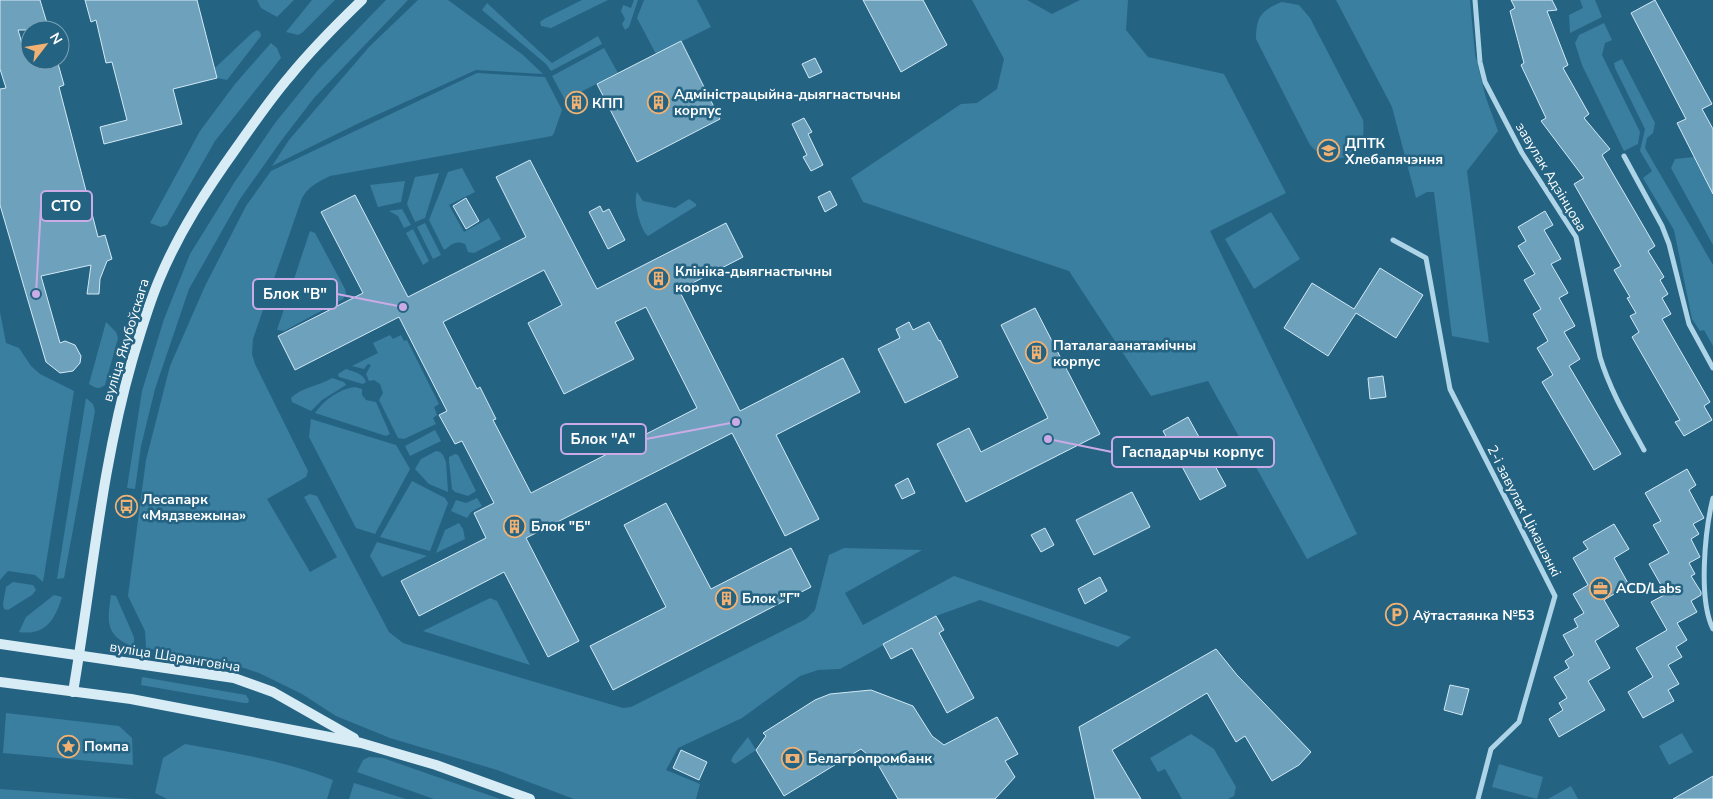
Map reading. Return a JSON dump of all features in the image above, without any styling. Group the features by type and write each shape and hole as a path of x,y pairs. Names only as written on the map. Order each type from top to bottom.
{"main road":[{"name":"вуліца Якубоўскага","path":"74,692 101,501 120,404 142,326 158,281 189,219 215,177 248,130 288,77 331,30 362,0"},
{"name":"вуліца Шаранговіча","path":"0,644 234,678 273,692 361,743"},
{"name":"вуліца Шаранговіча","path":"0,682 131,699 361,743 436,765 530,799"}],"street":[{"name":"завулак Адзінцова","path":"1475,0 1480,62 1485,82 1522,153 1576,237 1606,374 1612,392 1644,450"},
{"path":"1624,156 1662,226 1669,244 1689,324 1713,368"},
{"name":"2-і завулак Цімашэнкі","path":"1394,240 1426,258 1450,389 1555,596 1519,722 1490,749 1478,799"},
{"path":"1713,498 1709,516 1704,573 1706,601 1713,629"}],"shaded area":[{"path":"257,0 294,0 277,17 261,8"},
{"path":"312,0 335,0 303,32 298,35 286,32"},
{"path":"386,0 408,0 314,98 281,141 240,199 189,289 155,389 141,446 135,489 127,488 142,391 164,319 190,254 234,183 275,123 318,70"},
{"path":"418,0 448,0 523,55 543,74 476,70 359,123 272,166 289,140 369,47"},
{"path":"582,0 608,0 551,28 541,26 540,22 544,19"},
{"path":"634,0 638,0 629,27 625,30 622,24 625,19 621,11 623,5 631,8"},
{"path":"644,0 697,0 711,27 656,54 637,18"},
{"path":"972,0 1027,0 1052,14 1080,0 1128,0 1126,30 1148,57 1224,74 1286,193 1210,231 1357,534 1307,559 1208,381 1151,396 1069,271 863,202 851,178 961,104 977,103 997,89 1004,59"},
{"path":"1336,0 1470,0 1475,54 1486,98 1498,131 1467,171 1489,343 1452,336 1434,192 1427,192 1416,198 1392,107"},
{"path":"1580,0 1595,0 1602,17 1570,33 1569,15 1583,8"},
{"path":"1282,2 1299,5 1310,18 1363,120 1362,141 1356,152 1351,155 1334,159 1328,158 1319,154 1310,145 1256,39 1257,25 1261,15 1269,8"},
{"path":"487,3 552,63 598,36 602,44 551,71 546,64 482,10"},
{"path":"1604,23 1612,40 1605,43 1602,55 1640,132 1638,144 1624,151 1582,65 1575,43 1579,35"},
{"path":"257,30 261,36 227,80 217,78 215,68"},
{"path":"271,43 277,48 281,58 215,141 167,225 161,227 150,223 200,131 235,84"},
{"path":"604,48 618,73 565,100 552,76"},
{"path":"1622,59 1655,123 1653,133 1647,138 1645,148 1713,265 1713,346 1704,330 1700,331 1692,319 1674,230 1643,178 1652,171 1640,151 1645,129 1615,68 1614,63"},
{"path":"477,73 545,77 562,110 552,136 330,176 314,185 302,198 253,339 252,354 255,364 308,471 306,477 267,499 310,572 337,557 304,497 310,494 317,496 389,632 403,643 623,708 631,707 806,619 815,610 829,555 844,548 922,550 845,593 863,625 954,576 1131,637 1118,647 980,600 936,616 840,669 818,670 800,676 742,718 678,748 666,770 700,784 696,799 574,799 497,770 390,738 336,716 302,694 259,673 235,665 146,648 145,631 128,596 146,460 170,366 205,286 246,206 271,171"},
{"path":"1694,157 1713,194 1713,245 1671,168 1675,159"},
{"path":"462,168 475,192 449,205 464,232 489,218 501,239 474,253 468,252 465,244 458,243 444,250 429,220 448,172"},
{"path":"439,173 425,218 415,222 407,204 415,177"},
{"path":"405,181 401,202 378,207 370,185"},
{"path":"637,192 643,201 675,208 689,199 696,206 648,236 642,228 638,215"},
{"path":"402,209 411,225 404,228 398,216 389,211"},
{"path":"1271,212 1300,259 1254,289 1225,239"},
{"path":"425,223 441,255 433,259 417,227"},
{"path":"413,229 429,261 423,265 406,233"},
{"path":"310,231 315,233 346,294 343,299 284,331 277,330"},
{"path":"0,312 6,343 19,348 31,366 40,374 74,391 43,582 35,575 8,571 0,580"},
{"path":"106,322 116,332 118,338 105,385 97,388 89,384"},
{"path":"390,335 393,339 401,335 404,341 407,340 439,404 434,407 437,415 433,418 436,424 404,439 398,438 379,400 383,393 380,384 374,380 369,381 366,374 371,365 368,364 364,369 352,366 378,353 373,343"},
{"path":"346,369 360,375 366,382 363,384 339,377 338,374"},
{"path":"332,378 344,382 346,385 322,400 311,411 292,402 291,398 300,391"},
{"path":"355,387 362,389 362,395 366,400 376,402 390,434 386,436 315,413 332,396 343,390"},
{"path":"86,398 93,404 95,411 64,578 57,579"},
{"path":"311,419 396,445 410,469 375,534 356,528 309,437"},
{"path":"435,430 441,441 410,456 405,446"},
{"path":"436,451 443,455 446,462 448,492 429,484 415,469 421,459"},
{"path":"455,454 458,455 476,491 468,496 455,492 452,489 449,457"},
{"path":"412,481 445,498 448,503 430,551 380,537"},
{"path":"477,498 482,506 471,512 467,518 451,511 456,500 466,503"},
{"path":"459,523 463,529 465,539 436,553 445,530"},
{"path":"377,542 427,556 382,577 370,556"},
{"path":"13,582 33,585 36,590 32,595 8,610 4,609 6,587"},
{"path":"54,595 62,597 56,612 48,624 36,631 28,633 19,632 26,617"},
{"path":"111,595 116,596 134,637 134,647 118,638 110,627"},
{"path":"490,598 497,601 530,665 423,631"},
{"path":"142,677 246,695 249,700 248,703 244,703 141,685"},
{"path":"6,713 119,726 132,738 133,765 3,753"},
{"path":"1682,733 1693,752 1669,765 1659,746"},
{"path":"1191,734 1214,749 1236,787 1234,796 1228,799 1182,799 1165,769 1158,772 1150,758"},
{"path":"748,737 756,750 735,764 731,761 733,756"},
{"path":"185,744 279,763 333,780 327,799 167,799 155,793 163,758"},
{"path":"369,757 383,758 500,799 434,799 357,772 363,760"},
{"path":"1499,764 1543,777 1537,799 1492,787"},
{"path":"354,783 406,799 349,799"},
{"path":"1571,786 1578,799 1548,799"},
{"path":"0,789 133,799 0,799"}],"building":[{"path":"0,0 40,0 46,20 20,20 20,30 18,30 20,37 20,70 60,70 64,85 59,87 98,237 105,235 112,259 107,261 100,279 99,294 87,294 91,265 41,276 60,343 65,341 75,345 81,356 80,363 73,371 60,373 46,362 0,205 0,89 6,88 0,69"},
{"path":"85,0 197,0 217,78 173,89 182,124 104,144 100,127 127,120 112,62 106,63 96,20 91,22"},
{"path":"863,0 923,0 947,45 901,72"},
{"path":"1511,0 1552,0 1557,10 1547,11 1568,65 1563,68 1589,114 1584,118 1610,149 1602,155 1655,246 1648,251 1664,277 1660,280 1668,294 1662,298 1671,314 1662,319 1710,402 1704,406 1712,420 1684,436 1675,422 1680,420 1632,337 1639,332 1630,316 1636,313 1627,298 1630,297 1614,270 1621,266 1574,184 1584,178 1541,121 1546,118 1521,65 1524,63 1510,11 1515,8"},
{"path":"1655,0 1712,104 1702,109 1713,129 1713,194 1677,123 1686,119 1631,13"},
{"name":"Адміністрацыйна-дыягнастычны корпус","path":"681,41 720,119 637,162 597,84"},
{"path":"815,58 822,72 809,78 802,64"},
{"name":"КПП","path":"576,94 584,107 575,112 567,99"},
{"path":"804,118 812,132 808,134 823,165 811,171 803,157 807,155 792,124"},
{"path":"530,160 597,289 726,223 743,257 679,290 740,411 843,358 860,392 776,435 819,519 785,536 732,433 526,538 579,641 548,657 504,572 419,616 401,581 486,538 474,513 494,503 462,441 455,444 439,415 447,411 399,317 295,370 278,336 363,293 321,212 355,195 408,297 526,237 496,177","holes":["544,270 562,305 528,323 564,394 634,359 615,322 646,307 697,408 531,493 493,420 496,419 480,387 477,389 443,322"]},
{"path":"830,191 837,205 825,212 818,197"},
{"path":"466,198 479,221 466,229 453,206"},
{"path":"600,206 603,212 609,209 625,240 608,249 589,212"},
{"path":"1545,211 1553,225 1544,230 1561,259 1551,264 1568,293 1559,298 1575,326 1564,332 1580,359 1569,366 1621,454 1594,470 1542,382 1553,375 1537,348 1548,341 1533,314 1541,309 1524,280 1535,274 1518,246 1526,241 1518,227"},
{"path":"1380,268 1423,295 1396,338 1356,313 1328,356 1284,328 1312,283 1354,309"},
{"path":"1035,308 1100,434 966,502 937,444 969,428 981,452 1048,418 1001,325"},
{"path":"909,322 913,330 929,322 958,377 905,403 878,349 900,338 896,329"},
{"path":"1383,376 1386,397 1370,399 1368,378"},
{"path":"1188,417 1226,486 1200,500 1163,431"},
{"path":"1687,469 1696,485 1689,490 1704,518 1693,524 1699,534 1691,539 1700,557 1689,563 1695,574 1691,576 1701,595 1691,601 1697,612 1677,623 1687,640 1676,647 1682,657 1668,665 1679,684 1668,690 1674,701 1643,718 1628,692 1653,677 1636,648 1667,630 1651,602 1666,594 1649,564 1669,553 1653,525 1661,521 1645,493"},
{"path":"908,478 915,493 902,499 895,485"},
{"path":"1132,492 1150,527 1094,555 1076,520"},
{"name":"Блок \"Г\"","path":"666,503 711,589 791,548 811,587 613,690 590,646 666,607 624,525"},
{"path":"1614,524 1629,549 1614,558 1629,585 1604,600 1619,626 1595,641 1610,668 1588,681 1605,710 1559,737 1549,719 1563,710 1559,703 1567,698 1554,677 1569,668 1565,661 1574,655 1563,635 1578,627 1574,619 1584,613 1573,594 1588,585 1573,558 1588,549 1583,542"},
{"path":"1045,528 1054,545 1041,552 1031,535"},
{"path":"1100,577 1107,591 1085,604 1078,589"},
{"path":"936,616 944,630 939,633 974,698 947,713 912,648 891,659 883,644"},
{"path":"1216,649 1237,675 1311,752 1299,765 1272,781 1245,736 1236,742 1207,693 1112,750 1141,799 1095,799 1079,727"},
{"path":"1450,685 1469,689 1462,715 1444,710"},
{"path":"871,690 913,706 932,736 944,745 997,717 1018,754 1005,761 1015,777 995,799 898,799 877,763 861,749 784,796 756,750 766,736 763,733 815,700 830,694"},
{"path":"681,750 707,762 699,780 673,768"},
{"path":"1713,776 1713,799 1673,799"}],"place":[{"name":"Адміністрацыйна-дыягнастычны корпус","path":"658,102"},
{"name":"КПП","path":"576,103"},
{"name":"ДПТК Хлебапячэння","path":"1329,151"},
{"name":"Клініка-дыягнастычны корпус","path":"659,279"},
{"name":"СТО","path":"36,294"},
{"name":"Блок \"В\"","path":"403,307"},
{"name":"Паталагаанатамічны корпус","path":"1037,353"},
{"name":"Блок \"А\"","path":"736,422"},
{"name":"Гаспадарчы корпус","path":"1048,439"},
{"name":"Лесапарк «Мядзвежына»","path":"126,507"},
{"name":"Блок \"Б\"","path":"515,526"},
{"name":"ACD/Labs","path":"1600,588"},
{"name":"Блок \"Г\"","path":"726,598"},
{"name":"Аўтастаянка №53","path":"1397,615"},
{"name":"Помпа","path":"68,746"},
{"name":"Белагропромбанк","path":"792,758"}]}
